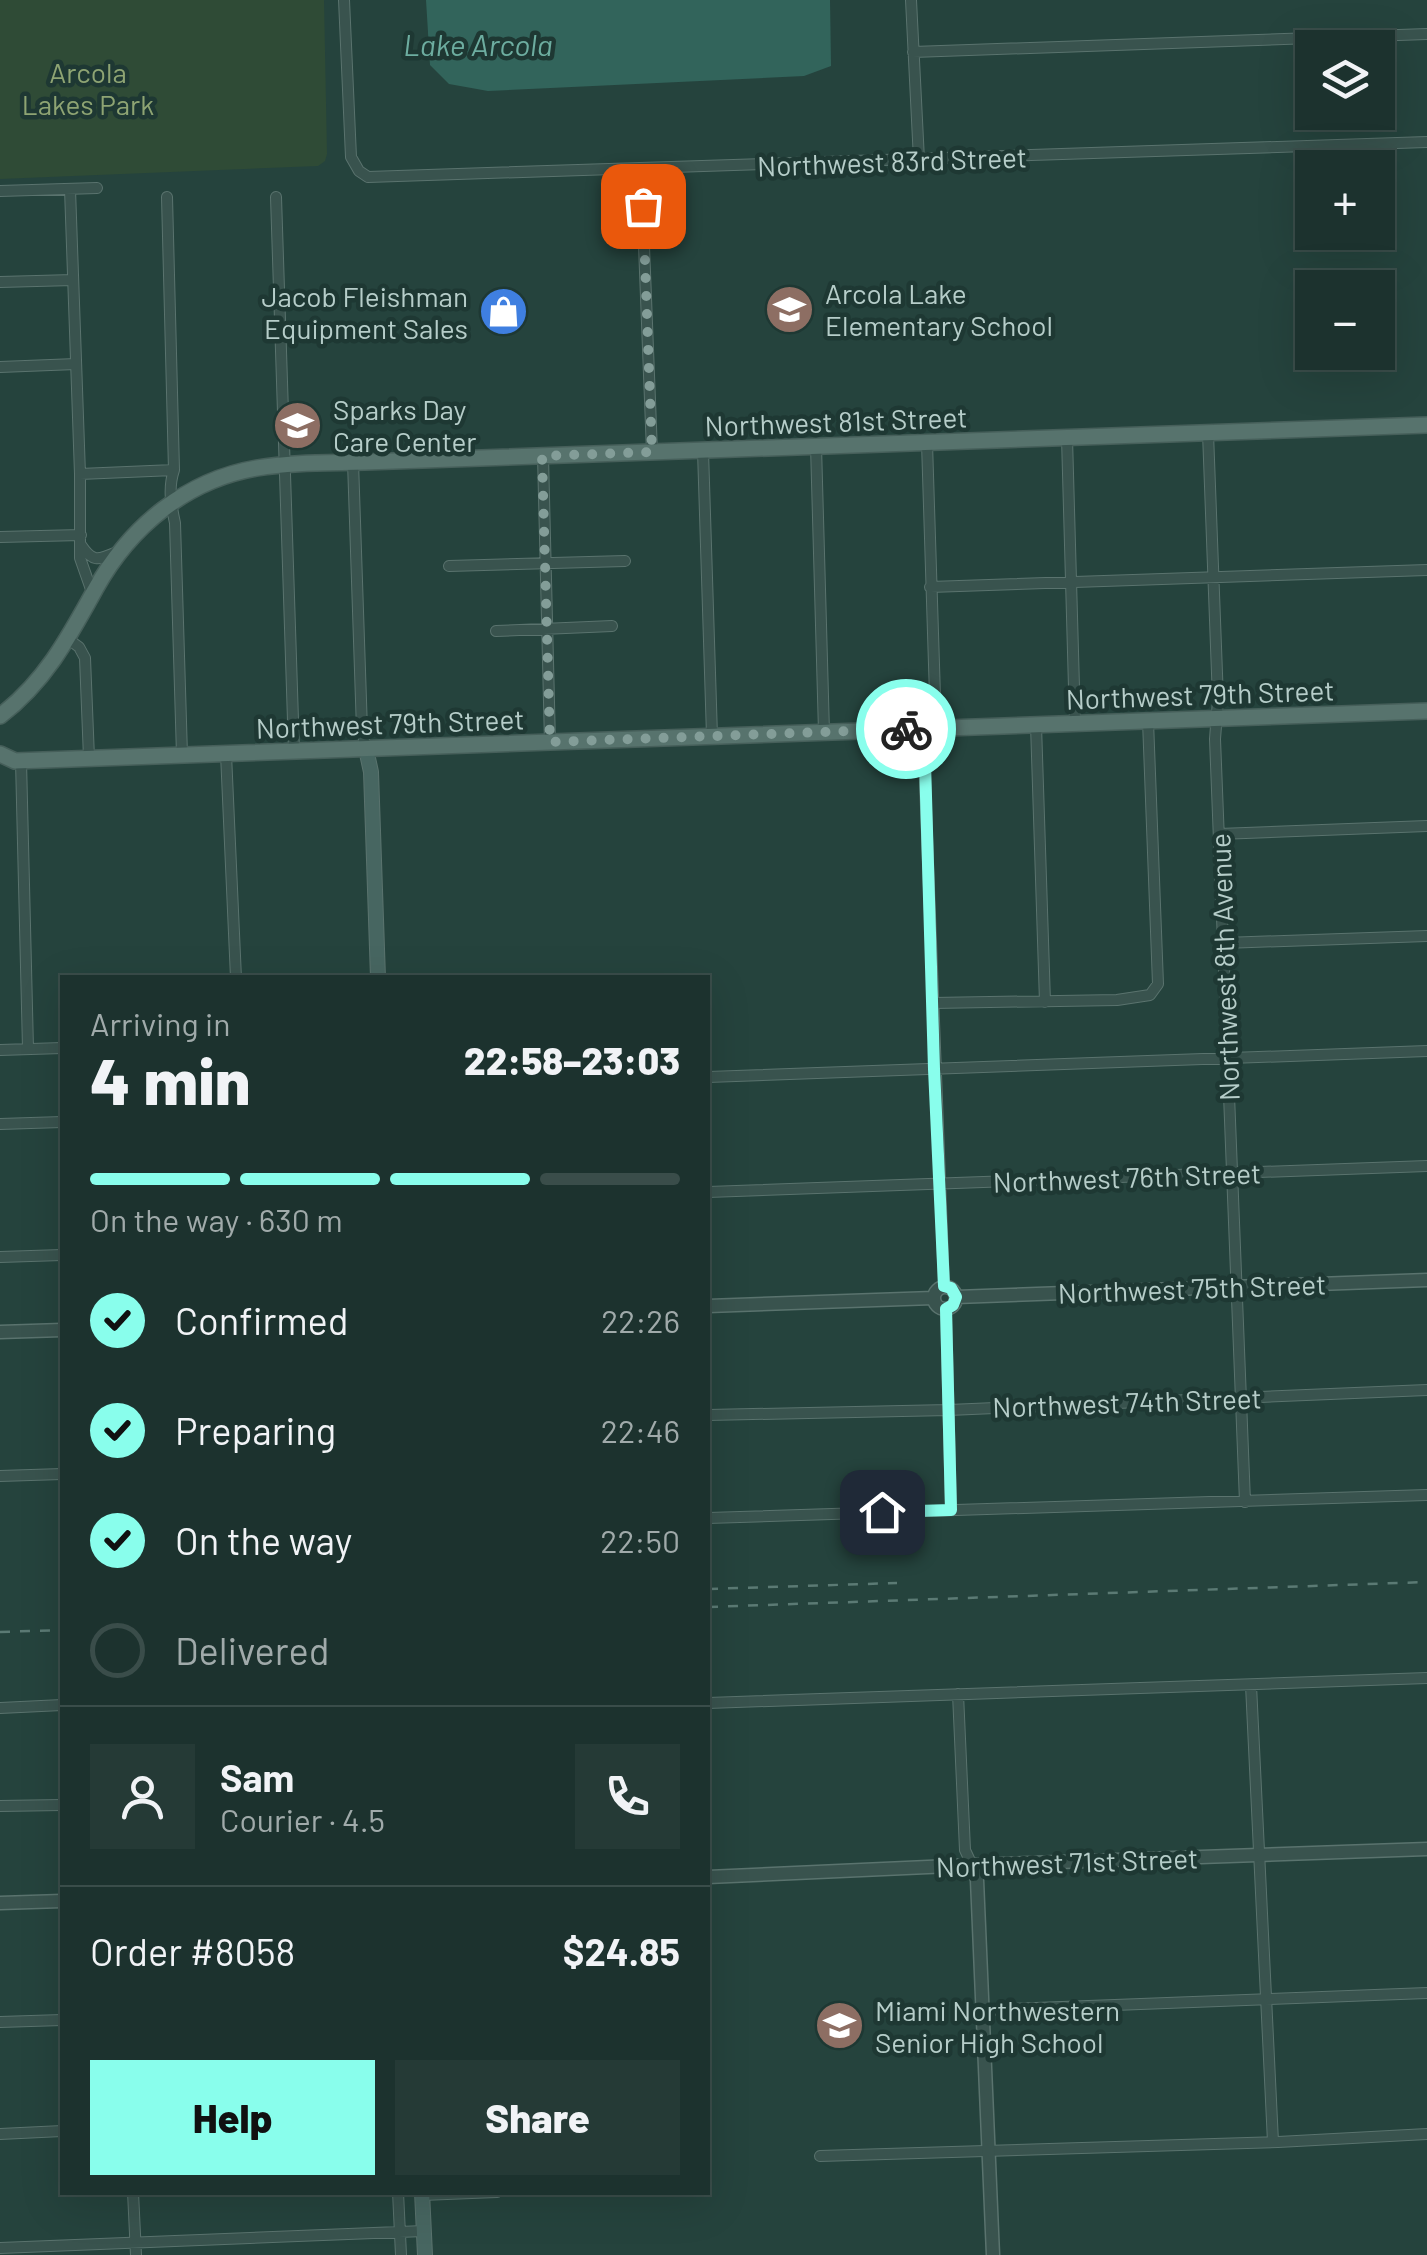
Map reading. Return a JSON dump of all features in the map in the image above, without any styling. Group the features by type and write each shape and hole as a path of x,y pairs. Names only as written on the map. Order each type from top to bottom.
{"main road":[{"name":"Northwest 81st Street","path":"0,716 36,684 121,550 152,517 202,486 236,473 285,465 353,462 1427,426"},
{"name":"Northwest 79th Street","path":"12,759 1427,711"},
{"path":"366,749 371,772 378,975"},
{"path":"0,771 12,759"},
{"path":"422,2195 425,2255"}],"street":[{"name":"Northwest 83rd Street","path":"344,0 351,157 368,177 1427,142"},
{"path":"911,0 919,160"},
{"path":"914,52 1427,34"},
{"path":"641,169 652,452"},
{"path":"0,191 97,188"},
{"path":"70,189 80,558 93,595"},
{"path":"166,197 174,470 170,505 175,522 182,755"},
{"path":"276,198 294,751"},
{"path":"0,282 74,280"},
{"path":"0,367 76,364"},
{"name":"Northwest 8th Avenue","path":"1208,433 1215,739 1245,1502"},
{"path":"1067,438 1075,724"},
{"path":"927,443 934,1069 944,1286"},
{"path":"816,446 824,732"},
{"path":"703,450 712,736"},
{"path":"542,456 550,742"},
{"path":"353,462 362,730 366,749"},
{"path":"80,474 174,470"},
{"path":"174,470 184,484 202,486"},
{"path":"0,537 81,539"},
{"path":"81,539 88,555 97,559 121,550"},
{"path":"449,566 625,561"},
{"path":"930,587 1427,570"},
{"path":"496,631 612,626"},
{"path":"68,639 82,650 85,658 89,758"},
{"path":"933,1003 1117,1000 1150,995 1158,984 1148,721"},
{"path":"1036,725 1045,1002"},
{"path":"226,754 236,975"},
{"path":"12,759 28,1049"},
{"path":"1220,834 1427,826"},
{"path":"1224,943 1427,936"},
{"path":"0,1050 60,1048"},
{"path":"710,1078 1427,1051"},
{"path":"0,1124 60,1122"},
{"name":"Northwest 76th Street","path":"710,1192 1427,1166"},
{"path":"0,1257 60,1255"},
{"name":"Northwest 75th Street","path":"956,1297 1427,1280"},
{"path":"944,1286 951,1288 956,1297 946,1309 937,1306 933,1298 938,1288 944,1286"},
{"path":"710,1306 933,1298"},
{"path":"946,1309 951,1510"},
{"path":"0,1332 60,1330"},
{"name":"Northwest 74th Street","path":"710,1415 949,1410 1427,1390"},
{"path":"0,1476 60,1474"},
{"path":"710,1518 1427,1495"},
{"path":"710,1703 1427,1678"},
{"path":"1251,1684 1273,2142"},
{"path":"958,1694 965,1850 977,1880 993,2255"},
{"path":"0,1708 60,1706"},
{"path":"0,1806 60,1805"},
{"name":"Northwest 71st Street","path":"710,1877 1427,1849"},
{"path":"0,1904 60,1901"},
{"path":"983,2010 1427,1993"},
{"path":"0,2022 60,2020"},
{"path":"0,2134 60,2131"},
{"path":"820,2156 1427,2134"},
{"path":"133,2195 136,2255"},
{"path":"398,2195 400,2255"},
{"path":"0,2248 424,2231"}],"green space":[{"name":"Arcola Lakes Park","path":"0,0 324,0 325,161 318,166 0,179"}],"water":[{"name":"Lake Arcola","path":"426,0 830,0 831,66 804,76 488,91 449,84 430,65"}],"railway":[{"path":"710,1607 1427,1582"},
{"path":"710,1589 897,1583"},
{"path":"0,1632 60,1630"}],"way so far":[{"path":"643,206 652,452 542,456 550,742 906,729"}],"place":[{"name":"Arcola Lake Elementary School","path":"790,309"},
{"name":"Jacob Fleishman Equipment Sales","path":"503,312"},
{"name":"Sparks Day Care Center","path":"298,425"},
{"name":"Miami Northwestern Senior High School","path":"840,2026"}],"route":[{"path":"882,1512 951,1510 946,1309 953,1305 956,1294 944,1286 924,728 906,729"}]}
